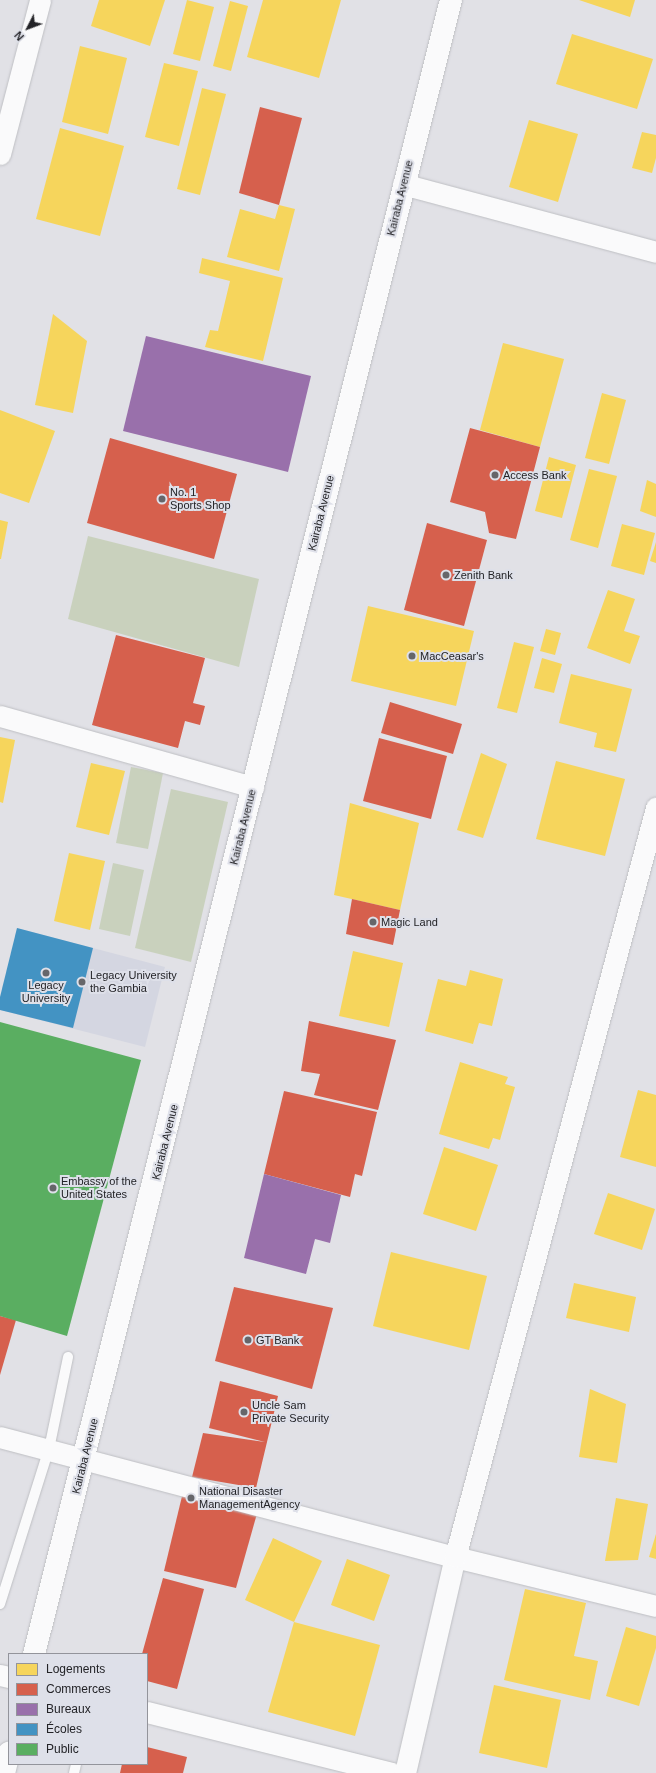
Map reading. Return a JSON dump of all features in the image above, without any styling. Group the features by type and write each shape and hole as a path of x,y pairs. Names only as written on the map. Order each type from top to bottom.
{"street":[{"path":"0,154 40,0"},
{"name":"Kairaba Avenue","path":"34,1653 85,1458 403,184 451,0"},
{"path":"403,184 656,252"},
{"path":"0,716 253,787"},
{"path":"405,1773 455,1557 656,808"},
{"path":"0,1437 85,1458 455,1557 656,1606"},
{"path":"148,1712 392,1773"},
{"path":"4,1773 8,1757"}],"lane":[{"path":"0,1604 49,1449 68,1357"}],"shaded area":[{"name":"Legacy University the Gambia","path":"17,928 165,967 145,1047 0,1010"}],"green space":[{"path":"88,536 259,579 239,667 68,619"},
{"path":"131,767 163,773 148,849 116,843"},
{"path":"171,789 228,802 191,962 135,948"},
{"path":"113,863 144,870 130,936 99,929"}],"building: Logements":[{"path":"99,0 165,0 150,46 91,26"},
{"path":"187,0 214,7 200,61 173,54"},
{"path":"263,0 341,0 319,78 247,57"},
{"path":"579,0 635,0 630,17"},
{"path":"230,1 248,6 231,71 213,66"},
{"path":"572,34 653,59 637,109 556,84"},
{"path":"80,46 127,58 108,134 62,122"},
{"path":"164,63 198,71 179,146 145,137"},
{"path":"202,88 226,94 200,195 177,189"},
{"path":"529,120 578,134 558,202 509,187"},
{"path":"60,128 124,146 100,236 36,219"},
{"path":"642,132 656,135 656,158 652,173 632,168"},
{"path":"279,205 295,209 279,271 227,257 240,209 275,219"},
{"path":"202,258 283,278 263,361 205,347 210,330 218,331 230,281 199,273"},
{"path":"53,314 87,341 73,413 35,405"},
{"path":"503,343 564,359 540,447 480,430"},
{"path":"602,393 626,400 609,464 585,458"},
{"path":"0,410 55,431 29,503 0,493"},
{"path":"549,457 576,465 562,518 535,511"},
{"path":"589,469 617,476 598,548 570,540"},
{"path":"647,480 656,484 656,517 640,511"},
{"path":"0,520 8,522 1,559 0,559"},
{"path":"622,524 655,533 644,575 611,566"},
{"path":"656,542 656,563 650,561"},
{"path":"608,590 635,599 624,631 640,636 630,664 587,648"},
{"name":"MacCeasar's","path":"368,606 474,631 456,706 351,681"},
{"path":"546,629 561,633 555,655 540,651"},
{"path":"514,642 534,647 517,713 497,708"},
{"path":"542,658 562,664 554,693 534,688"},
{"path":"571,674 632,689 616,752 594,747 597,733 559,723"},
{"path":"0,737 15,740 3,803 0,802"},
{"path":"481,753 507,764 483,838 457,830"},
{"path":"556,761 625,779 605,856 536,839"},
{"path":"91,763 125,771 109,835 76,827"},
{"path":"350,803 419,823 400,910 334,895"},
{"path":"69,853 105,861 90,930 54,921"},
{"path":"353,951 403,963 389,1027 339,1016"},
{"path":"470,970 503,979 492,1026 479,1023 473,1044 425,1031 438,979 466,986"},
{"path":"460,1062 508,1077 505,1084 515,1087 500,1140 493,1138 489,1149 439,1134"},
{"path":"638,1090 656,1095 656,1167 620,1157"},
{"path":"444,1147 498,1165 476,1231 423,1214"},
{"path":"608,1193 655,1209 642,1250 594,1234"},
{"path":"391,1252 487,1276 469,1350 373,1326"},
{"path":"574,1283 636,1297 629,1332 566,1318"},
{"path":"590,1389 626,1404 617,1463 579,1457"},
{"path":"616,1498 648,1504 638,1560 605,1561"},
{"path":"656,1534 656,1559 649,1557"},
{"path":"273,1538 322,1561 294,1622 245,1600"},
{"path":"347,1559 390,1575 374,1621 331,1605"},
{"path":"525,1589 586,1603 574,1656 598,1661 590,1700 504,1680"},
{"path":"294,1622 380,1645 355,1736 268,1712"},
{"path":"626,1627 656,1636 656,1648 639,1706 606,1696"},
{"path":"494,1685 561,1700 547,1768 479,1753"}],"building: Commerces":[{"path":"260,107 302,118 279,205 239,193"},
{"name":"Access Bank","path":"470,428 540,447 516,539 489,533 485,512 450,502"},
{"name":"No. 1 Sports Shop","path":"110,438 237,474 214,559 87,523"},
{"name":"Zenith Bank","path":"427,523 487,540 464,626 404,610"},
{"path":"116,635 205,658 193,703 205,706 200,725 185,721 178,748 92,725"},
{"path":"390,702 462,724 453,754 381,733"},
{"path":"379,738 447,756 431,819 363,801"},
{"name":"Magic Land","path":"352,899 400,910 393,945 346,934"},
{"path":"309,1021 396,1040 378,1110 314,1095 320,1074 301,1071"},
{"path":"284,1091 377,1112 362,1176 355,1174 350,1197 264,1174"},
{"path":"234,1287 333,1308 312,1389 215,1361"},
{"path":"0,1316 16,1320 0,1375"},
{"path":"220,1381 278,1396 256,1488 192,1477 203,1433 265,1442 209,1428"},
{"path":"184,1488 258,1510 236,1588 164,1571"},
{"path":"163,1578 204,1589 177,1689 148,1681 148,1653 142,1653"},
{"path":"148,1747 187,1757 183,1773 120,1773 122,1765 148,1765"}],"building: Bureaux":[{"path":"146,336 311,376 288,472 123,431"},
{"path":"264,1174 341,1195 330,1243 315,1239 306,1274 244,1258"}],"building: Écoles":[{"name":"Legacy University","path":"17,928 93,948 73,1028 0,1010 0,997"}],"building: Public":[{"name":"Embassy of the United States","path":"0,1022 141,1060 67,1336 0,1316"}],"place":[{"name":"Access Bank","path":"495,475"},
{"name":"No. 1 Sports Shop","path":"162,499"},
{"name":"Zenith Bank","path":"446,575"},
{"name":"MacCeasar's","path":"412,656"},
{"name":"Magic Land","path":"373,922"},
{"name":"Legacy University","path":"46,973"},
{"name":"Legacy University the Gambia","path":"82,982"},
{"name":"Embassy of the United States","path":"53,1188"},
{"name":"GT Bank","path":"248,1340"},
{"name":"Uncle Sam Private Security","path":"244,1412"},
{"name":"National Disaster ManagementAgency","path":"191,1498"}]}
